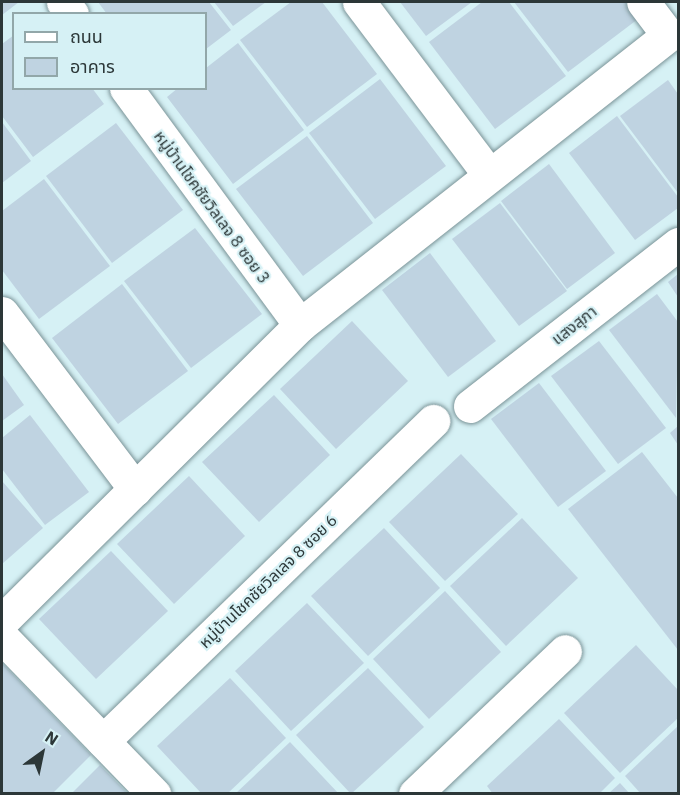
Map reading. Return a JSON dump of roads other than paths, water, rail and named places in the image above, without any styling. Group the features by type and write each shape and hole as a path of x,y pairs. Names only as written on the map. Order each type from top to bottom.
{"street":[{"path":"359,2 488,173"},
{"path":"2,621 300,325 488,173 668,35 643,2"},
{"name":"หมู่บ้านโชคชัยวิลเลจ 8 ซอย 3","path":"127,90 300,325"},
{"name":"แสงสุภา","path":"470,406 678,244"},
{"path":"2,313 135,489"},
{"name":"หมู่บ้านโชคชัยวิลเลจ 8 ซอย 6","path":"103,741 433,421"},
{"path":"2,637 154,794"},
{"path":"416,794 565,651"}]}
